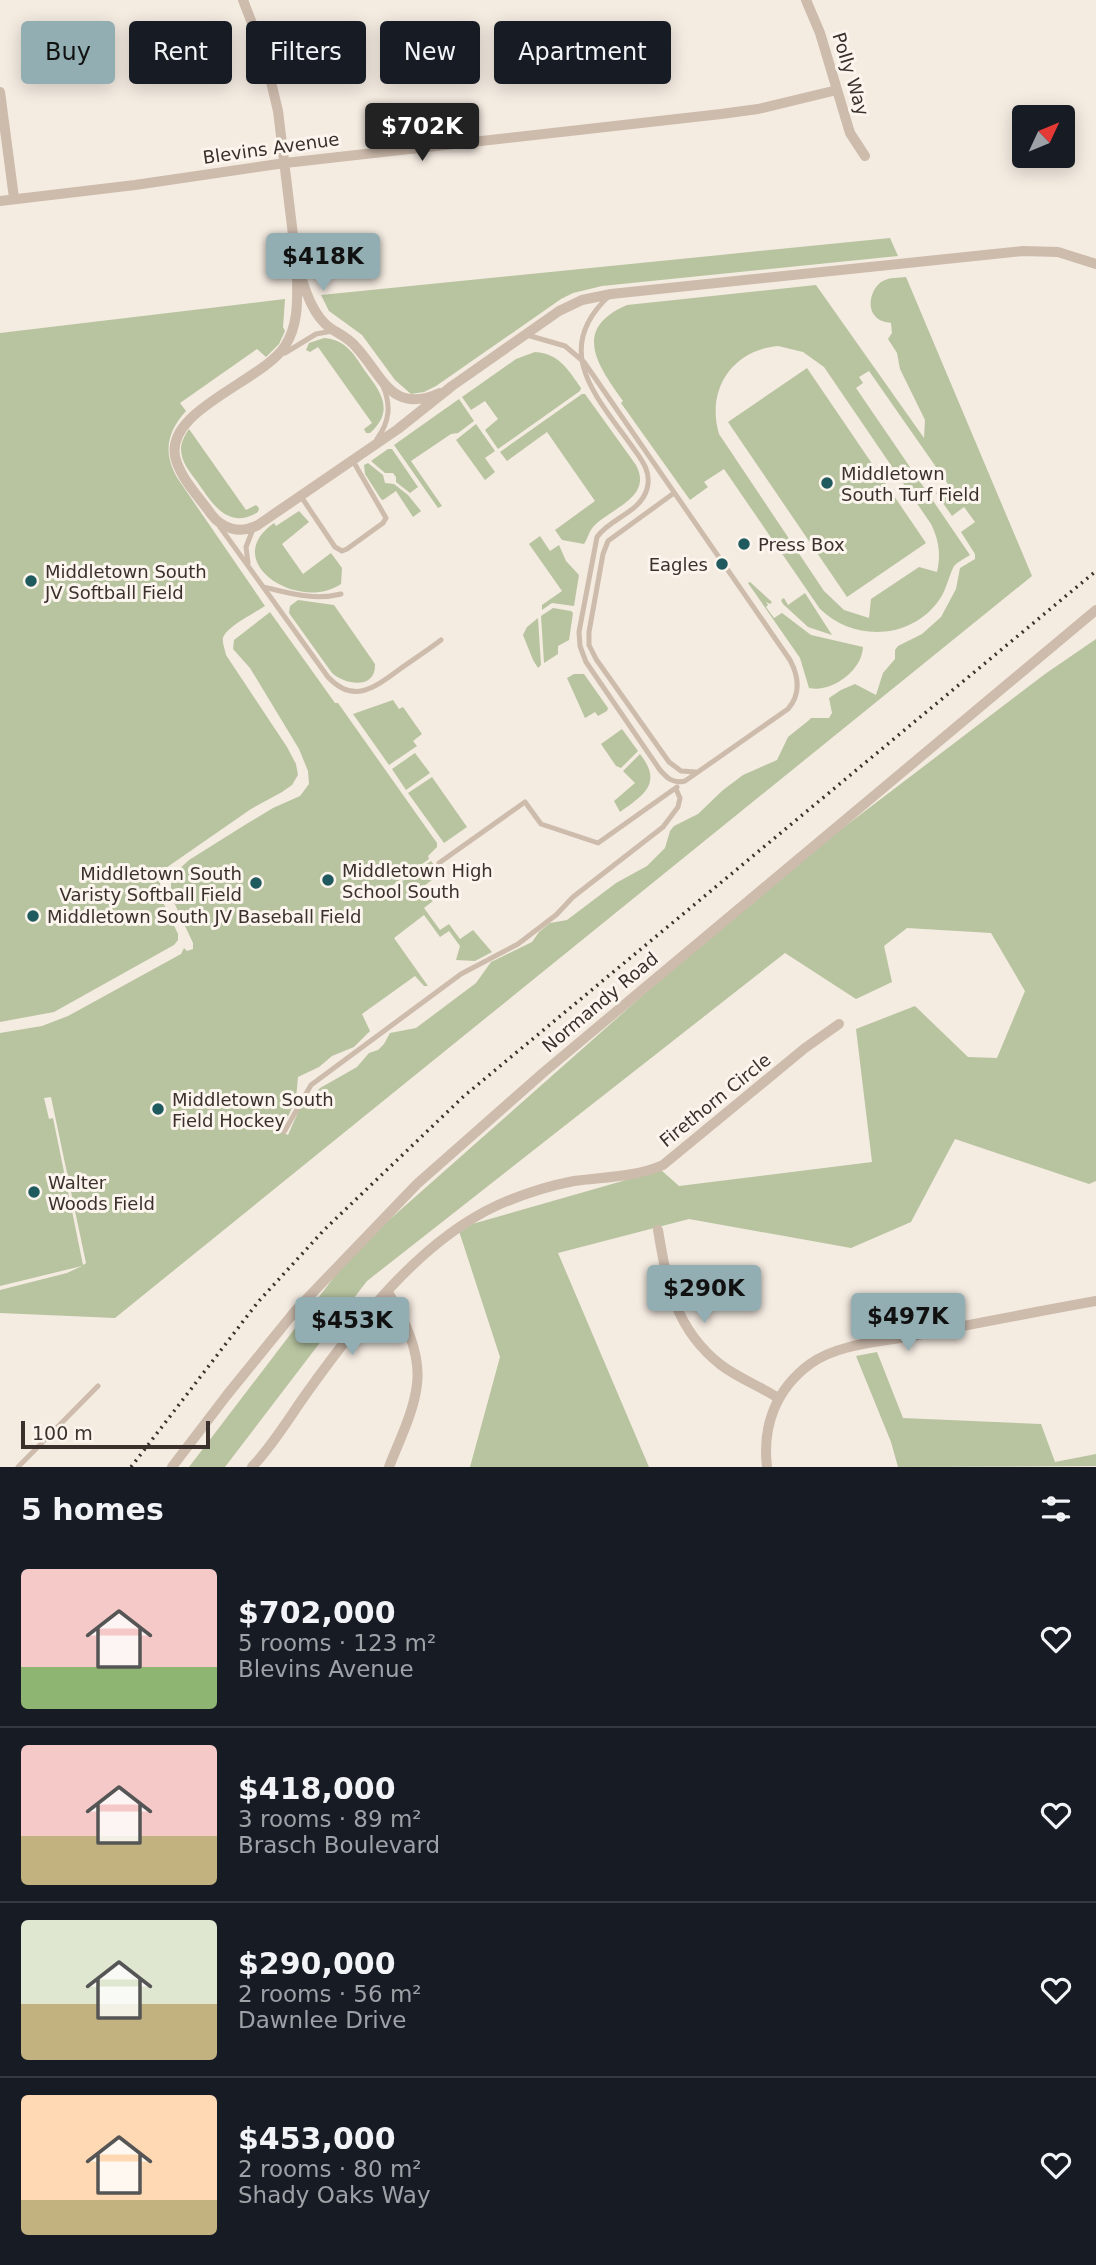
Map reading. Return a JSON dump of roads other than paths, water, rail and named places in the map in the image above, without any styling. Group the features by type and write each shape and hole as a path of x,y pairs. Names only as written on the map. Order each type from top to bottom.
{"street":[{"path":"243,0 273,83 298,268 294,326 284,347 269,363 189,419 176,437 174,452 179,469 215,519 234,530 258,525 422,411 525,334 575,303 611,294 1023,251 1058,252 1096,264"},
{"name":"Polly Way","path":"806,0 820,33 850,133 865,156"},
{"name":"Blevins Avenue","path":"0,201 285,163 721,114 758,109 837,90"},
{"path":"0,92 14,198"},
{"path":"298,268 315,311 325,324 354,344 379,379 392,392 407,399 428,397 452,386"},
{"name":"Normandy Road","path":"172,1467 296,1310 353,1248 446,1157 554,1063 1096,610"},
{"name":"Firethorn Circle","path":"253,1467 343,1342 417,1261 446,1237 496,1206 526,1194 565,1183 642,1172 663,1165 839,1024"},
{"path":"658,1230 669,1290 689,1331 721,1364 778,1398"},
{"path":"388,1292 403,1316 418,1376 415,1396 389,1467"},
{"path":"767,1467 767,1429 778,1398 810,1364 833,1352 1096,1301"}],"lane":[{"path":"611,294 593,312 583,330 583,362 590,386 643,463 648,480 647,490 640,502 604,528 597,537 579,632 580,646 591,670 663,773 677,782 689,780"},
{"path":"269,363 311,336 335,331"},
{"path":"439,863 525,802 541,824 598,843 788,709 796,697 798,679 790,660 583,362 573,351 559,343 525,334"},
{"path":"368,448 383,431 389,414 387,397 379,379"},
{"path":"300,495 335,547 342,551 347,549 386,518 352,459"},
{"path":"674,493 608,541 603,554 588,640 596,659 668,762 687,773 702,770"},
{"path":"215,519 328,677 341,689 365,691 441,640"},
{"path":"251,570 246,547 251,533 258,525"},
{"path":"263,587 312,598 341,594"},
{"path":"284,1132 310,1085 461,974 518,944 663,827 678,807 680,798 676,789"},
{"path":"18,1467 97,1386"}],"railway":[{"path":"131,1467 258,1302 324,1230 464,1096 1096,571"}],"place":[{"name":"Middletown South Turf Field","path":"827,483"},
{"name":"Press Box","path":"744,544"},
{"name":"Eagles","path":"722,564"},
{"name":"Middletown South JV Softball Field","path":"31,581"},
{"name":"Middletown High School South","path":"328,880"},
{"name":"Middletown South Varisty Softball Field","path":"256,883"},
{"name":"Middletown South JV Baseball Field","path":"33,916"},
{"name":"Middletown South Field Hockey","path":"158,1109"},
{"name":"Walter Woods Field","path":"34,1192"}]}
